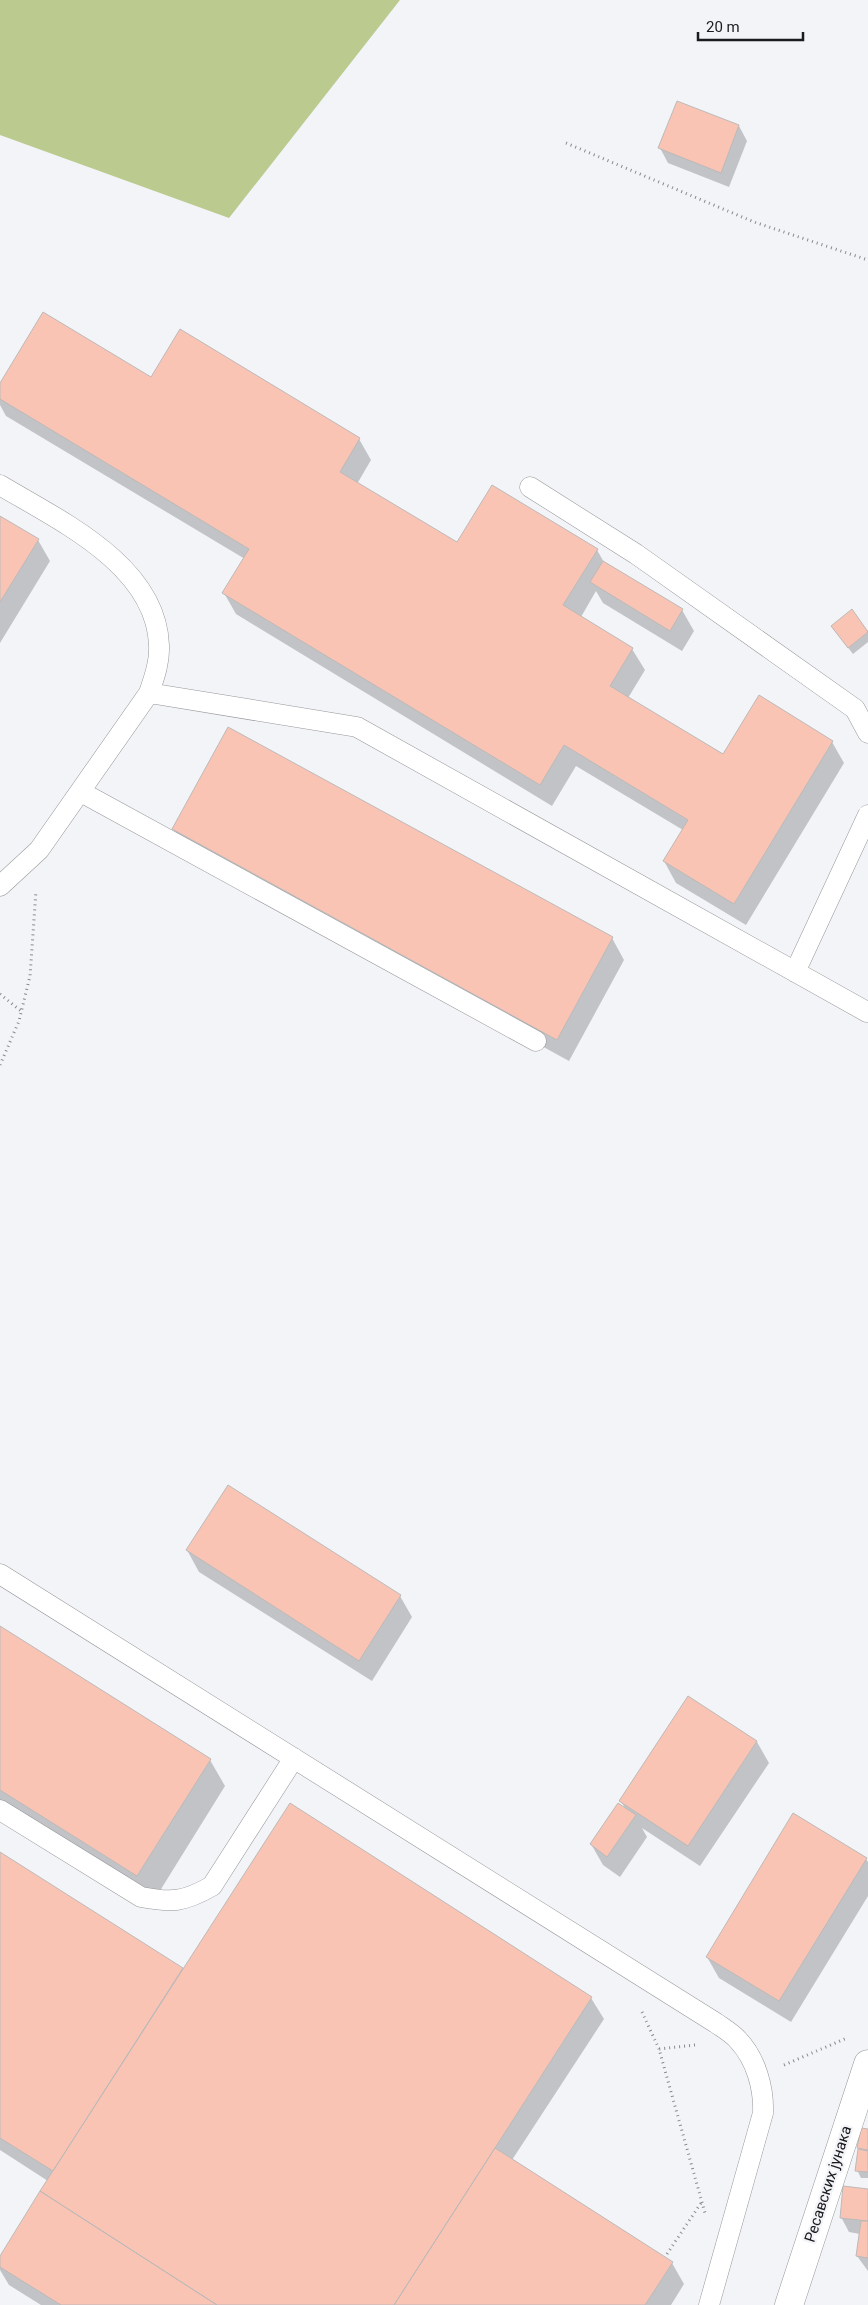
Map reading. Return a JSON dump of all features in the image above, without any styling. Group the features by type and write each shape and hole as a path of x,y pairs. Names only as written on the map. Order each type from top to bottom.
{"street":[{"name":"Ресавских јунака","path":"789,2305 868,2064"}],"lane":[{"path":"0,485 108,552 135,584 155,620 160,646 157,667 148,693 40,850 0,886"},
{"path":"530,487 636,554 855,709 868,733"},
{"path":"148,693 357,727 867,1012"},
{"path":"81,792 536,1041"},
{"path":"795,972 868,815"},
{"path":"0,1574 708,2017 738,2040 751,2060 764,2096 762,2113 709,2305"},
{"path":"0,1810 141,1898 166,1902 192,1898 212,1886 294,1758"}],"path":[{"path":"566,143 754,222 868,260"},
{"path":"0,1065 21,1011 30,976 40,850"},
{"path":"0,994 21,1011"},
{"path":"643,2014 659,2049 701,2202 721,2264"},
{"path":"758,2076 850,2037"},
{"path":"659,2049 738,2040"},
{"path":"666,2254 701,2202"}],"green space":[{"path":"0,0 400,0 229,218 0,135"}],"building":[{"path":"677,101 739,125 721,173 658,148"},
{"path":"43,312 151,377 180,329 360,438 340,472 457,542 492,485 598,549 563,605 633,648 610,686 723,754 759,695 833,741 734,904 663,861 688,820 564,745 540,785 222,593 249,549 0,399 0,383"},
{"path":"0,516 39,539 0,602"},
{"path":"603,561 683,609 670,631 590,582"},
{"path":"852,609 868,632 848,648 831,626"},
{"path":"228,727 613,937 557,1040 172,829"},
{"path":"228,1485 401,1595 359,1661 186,1550"},
{"path":"0,1626 211,1759 137,1876 0,1790"},
{"path":"688,1696 757,1741 688,1846 619,1801"},
{"path":"290,1803 592,1997 394,2305 217,2305 40,2191"},
{"path":"618,1803 636,1815 607,1857 590,1844"},
{"path":"793,1813 867,1858 779,2001 706,1957"},
{"path":"0,1852 183,1968 53,2171 0,2138"},
{"path":"861,2128 868,2129 868,2150 857,2148"},
{"path":"495,2148 673,2262 645,2305 394,2305"},
{"path":"858,2149 868,2151 868,2172 855,2171"},
{"path":"843,2186 868,2189 868,2221 840,2218"},
{"path":"40,2191 217,2305 61,2305 0,2267 0,2256"},
{"path":"861,2221 868,2221 868,2258 856,2256"}]}
